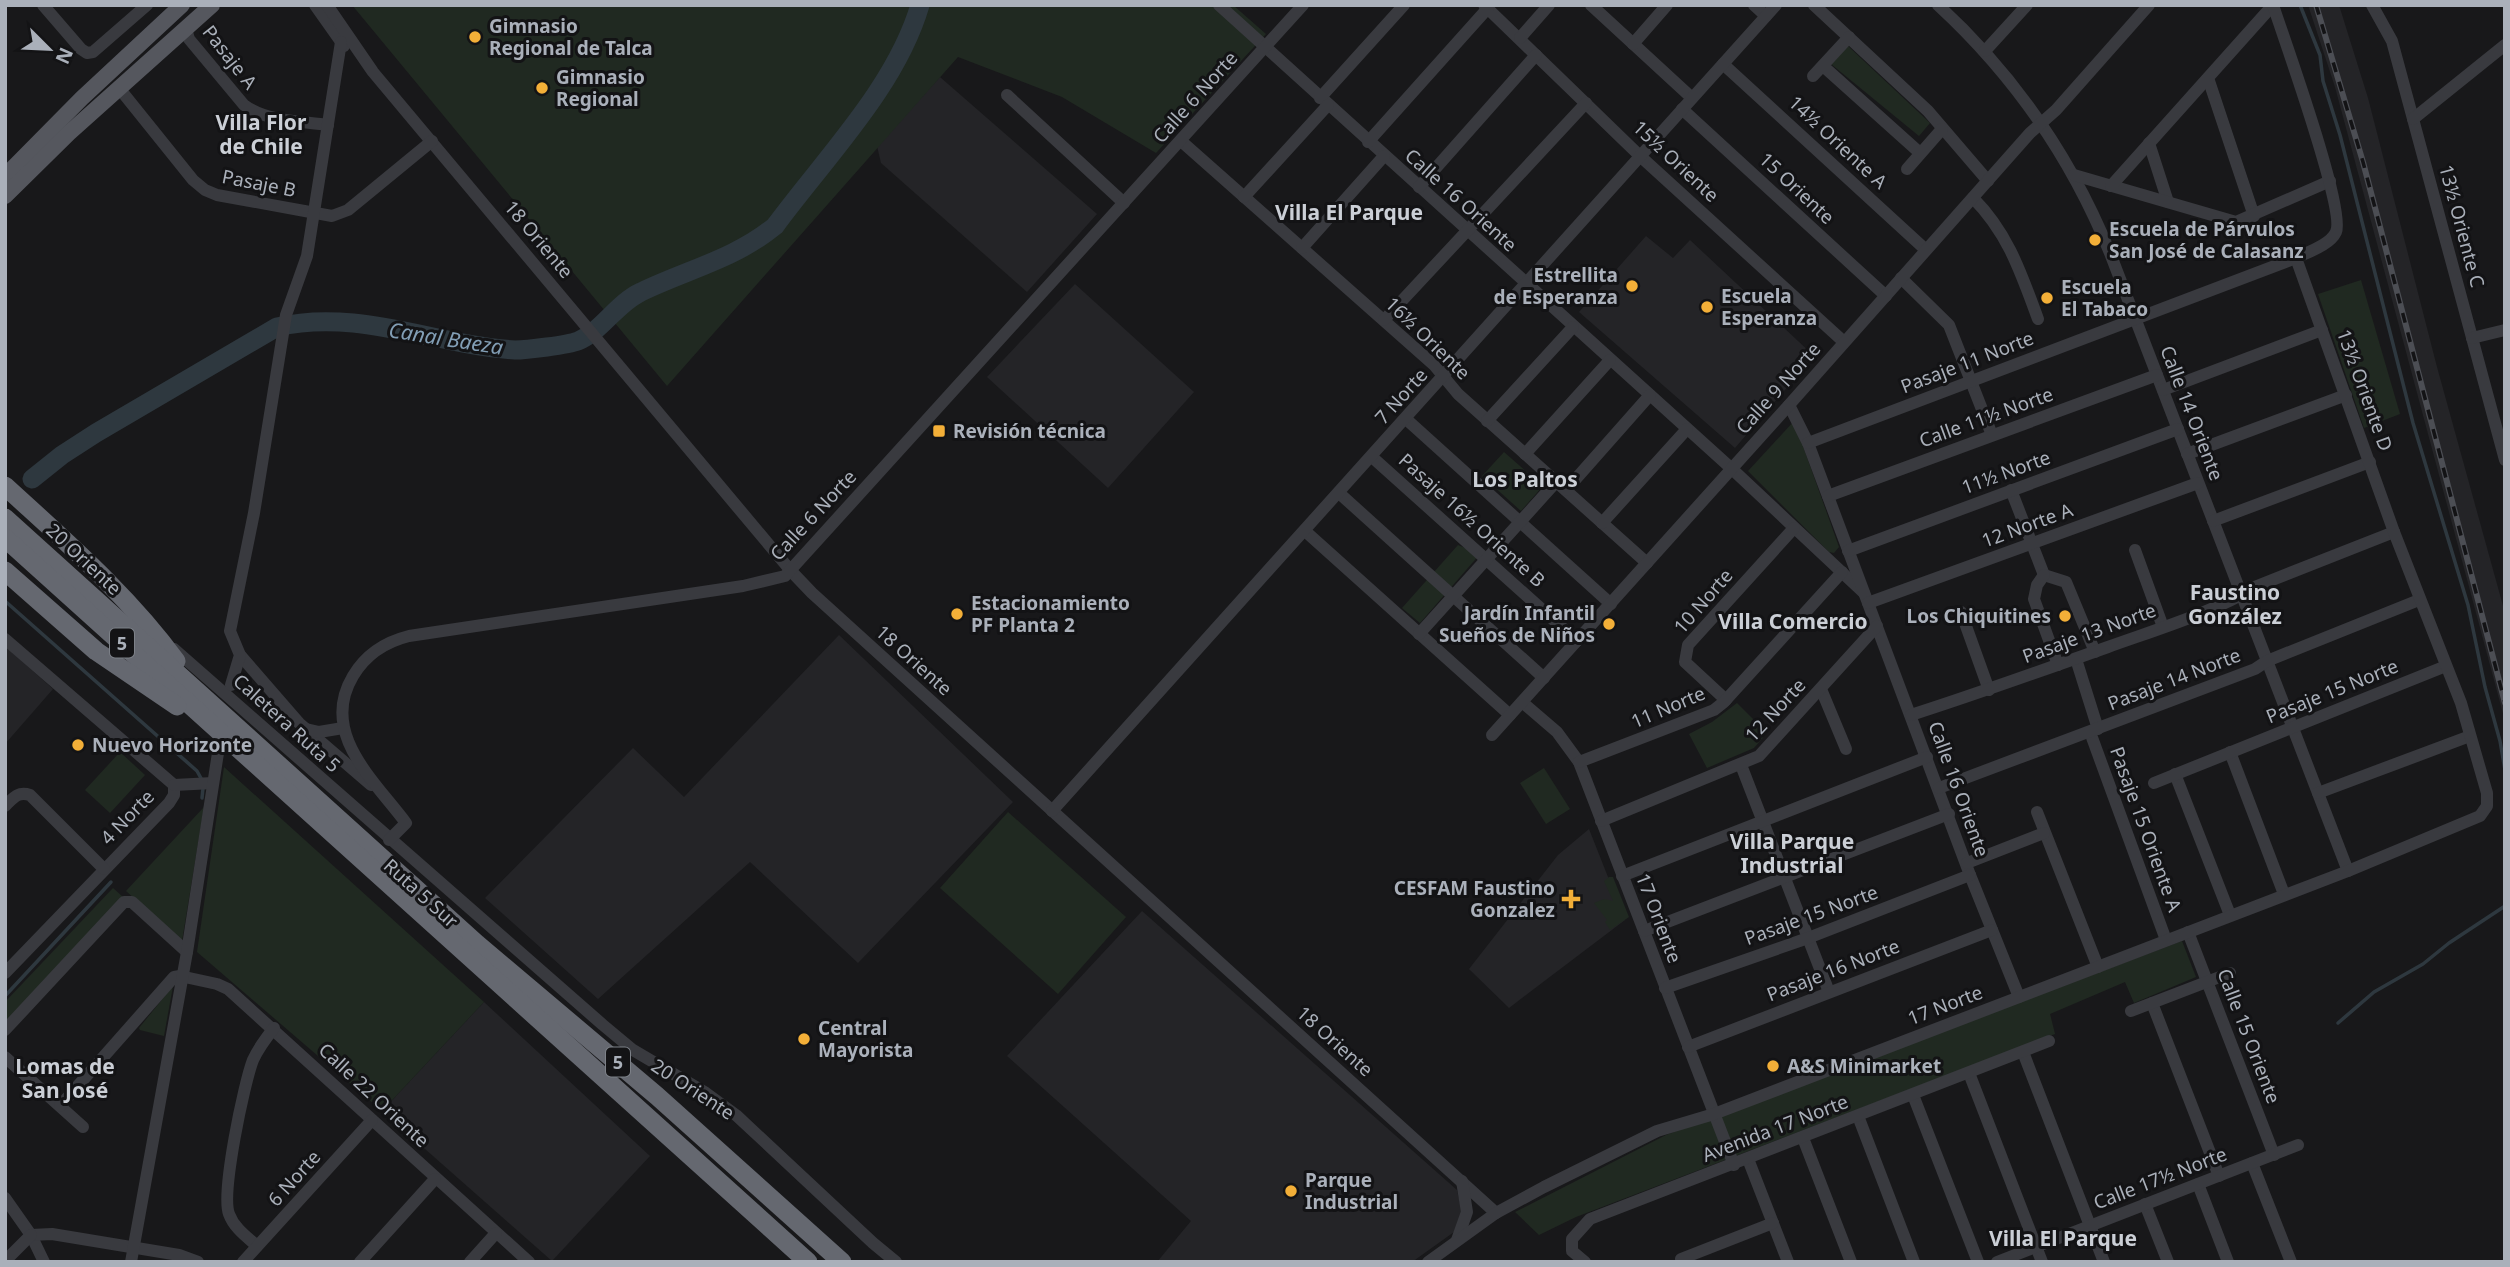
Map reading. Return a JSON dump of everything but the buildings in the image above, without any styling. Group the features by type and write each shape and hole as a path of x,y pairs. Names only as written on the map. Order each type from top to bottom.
{"highway":[{"name":"20 Oriente","path":"5,486 105,577 158,636 210,703"},
{"name":"Ruta 5 Sur","path":"5,518 477,944 657,1096 842,1262"},
{"name":"Ruta 5 Sur","path":"5,538 808,1262"},
{"path":"5,571 96,651 239,748"}],"main road":[{"path":"5,176 82,98 183,5"},
{"path":"5,196 42,159 212,5"}],"street":[{"path":"43,5 87,53 93,52 143,6"},
{"name":"18 Oriente","path":"315,5 341,42 373,72"},
{"name":"18 Oriente","path":"327,5 373,72 791,571 824,604 1496,1213"},
{"name":"Calle 16 Oriente","path":"1219,5 1732,469 1866,598"},
{"name":"Calle 6 Norte","path":"343,728 342,709 349,683 368,657 394,640 743,586 778,578 791,571 1303,5"},
{"path":"1244,197 1404,5"},
{"path":"1520,38 1549,5"},
{"path":"1591,5 1692,98"},
{"path":"1633,44 1668,5"},
{"path":"1754,5 1766,16"},
{"name":"7 Norte","path":"1052,811 1776,5"},
{"path":"1814,5 1908,91 1988,181"},
{"name":"Calle 14 Oriente","path":"1938,5 1985,51 2042,123 2074,175 2100,229 2348,871"},
{"path":"1985,51 2027,5"},
{"name":"Calle 9 Norte","path":"1492,735 2030,133 2150,5"},
{"path":"2111,186 2273,5"},
{"path":"2273,5 2330,181 2337,213 2337,229 2331,240 2296,258"},
{"name":"13½ Oriente C","path":"2372,5 2392,41 2505,460"},
{"path":"1368,142 1486,7"},
{"name":"15½ Oriente","path":"1486,7 1640,156 1844,342"},
{"name":"Pasaje A","path":"186,29 189,39 251,110 269,117 328,125"},
{"path":"1849,37 1818,71 1920,153"},
{"path":"341,42 307,256 286,315 254,513 230,631 240,655 306,729 389,801"},
{"path":"2413,119 2505,45"},
{"path":"1419,187 1536,55"},
{"name":"14½ Oriente A","path":"1723,64 1926,250"},
{"path":"2208,78 2253,216"},
{"name":"Pasaje B","path":"120,88 192,180 205,190 217,195 314,213 336,216 348,211 432,141"},
{"path":"1007,95 1124,203"},
{"path":"1384,320 1586,103"},
{"name":"15 Oriente","path":"1682,109 1885,296"},
{"path":"1907,169 1942,129"},
{"name":"16½ Oriente","path":"1181,141 1384,320 1444,377 1458,394 1647,563"},
{"path":"2149,143 2168,202"},
{"path":"1302,248 1384,156"},
{"path":"2074,175 2236,222 2330,181"},
{"path":"1973,198 2000,229 2017,262 2038,318"},
{"name":"Pasaje 11 Norte","path":"1808,443 2296,258"},
{"name":"13½ Oriente D","path":"2296,258 2394,532 2446,666 2487,793 2487,806"},
{"path":"1901,278 1949,325 1992,435"},
{"path":"1488,421 1573,327"},
{"path":"2163,390 2322,330"},
{"path":"2472,338 2505,330"},
{"path":"1525,454 1610,360"},
{"name":"Calle 11½ Norte","path":"1828,496 2157,375"},
{"path":"1419,634 1520,522 1561,486 1650,395"},
{"path":"2187,454 2346,395"},
{"name":"Calle 16 Oriente","path":"1789,405 1808,443 1968,869 2019,997"},
{"path":"1406,419 1611,604"},
{"path":"1602,523 1687,429"},
{"name":"11½ Norte","path":"1849,551 2178,429"},
{"name":"Pasaje 16½ Oriente B","path":"1372,457 1577,641"},
{"path":"2213,521 2370,462"},
{"name":"12 Norte A","path":"1866,598 2031,545 2198,482"},
{"path":"2011,491 2044,575 2066,582 2095,652"},
{"path":"1339,494 1544,678"},
{"name":"10 Norte","path":"1726,700 1685,662 1688,645 1794,528"},
{"path":"1305,531 1510,715"},
{"name":"Pasaje 13 Norte","path":"1911,715 1989,690 2163,627 2242,595 2257,586 2394,532"},
{"path":"2135,550 2163,627"},
{"name":"11 Norte","path":"1579,762 1702,717 1726,700 1842,572"},
{"path":"2044,575 2037,585 2034,599 2059,665"},
{"name":"Pasaje 14 Norte","path":"1939,788 2255,669 2267,661 2419,600"},
{"path":"1961,612 1989,690"},
{"name":"12 Norte","path":"1601,821 1741,765 1764,752 1877,626"},
{"name":"Caletera Ruta 5","path":"158,636 389,840"},
{"name":"4 Norte","path":"5,639 174,785 174,795 169,803 5,972"},
{"path":"231,685 240,655"},
{"name":"Pasaje 15 Oriente A","path":"2076,659 2094,730 2166,940"},
{"name":"Pasaje 15 Norte","path":"2154,783 2446,666"},
{"path":"1821,689 1846,749"},
{"name":"17 Oriente","path":"1522,702 1557,732 1579,762 1734,1165"},
{"path":"306,729 319,732 343,728 349,747 406,823 389,840"},
{"path":"2318,793 2470,736"},
{"path":"2230,752 2284,894"},
{"path":"131,1262 187,952 206,783 218,753"},
{"path":"1622,876 1927,757"},
{"path":"1741,765 1829,992"},
{"path":"2175,775 2230,915"},
{"path":"174,785 206,783"},
{"path":"5,806 15,796 23,793 30,795 104,869"},
{"name":"17 Norte","path":"1428,1262 1496,1213 1657,1131 1714,1114 2348,871 2480,816 2487,806"},
{"path":"2037,812 2098,967"},
{"path":"1644,932 1949,814"},
{"name":"Pasaje 15 Norte","path":"1665,988 1808,938 2044,833"},
{"name":"20 Oriente","path":"389,840 618,1039 706,1093 736,1115 896,1262"},
{"path":"5,1030 121,904 127,901 132,902 187,952"},
{"name":"Pasaje 16 Norte","path":"1688,1047 1993,930"},
{"name":"Calle 15 Oriente","path":"2188,932 2274,1155"},
{"path":"2131,1011 2230,973"},
{"path":"60,1106 172,979 182,976"},
{"name":"Calle 22 Oriente","path":"182,976 223,986 274,1028 435,1179 529,1262"},
{"path":"2152,1003 2219,1176"},
{"path":"257,1247 237,1228 229,1214 226,1195 246,1083 253,1060 274,1028"},
{"name":"Avenida 17 Norte","path":"1585,1262 1572,1251 1572,1239 1590,1219 2049,1041"},
{"path":"2023,1052 2104,1262"},
{"path":"5,1056 83,1127"},
{"path":"1969,1073 2042,1262"},
{"path":"1913,1094 1978,1262"},
{"path":"1858,1116 1914,1262"},
{"name":"6 Norte","path":"243,1262 372,1120"},
{"path":"1803,1138 1851,1262"},
{"name":"Calle 17½ Norte","path":"1997,1262 2298,1145"},
{"path":"1748,1159 1788,1262"},
{"path":"2252,1163 2291,1262"},
{"path":"360,1262 435,1179"},
{"path":"1457,1240 1466,1213 1461,1180"},
{"path":"2198,1184 2228,1262"},
{"path":"5,1198 31,1235 44,1262"},
{"path":"2145,1205 2168,1262"},
{"path":"1681,1259 1773,1223"},
{"path":"470,1262 496,1233"},
{"path":"5,1261 31,1235 52,1234 179,1255 198,1262"}],"shaded area":[{"path":"352,5 1233,5 1266,34 1156,153 1062,97 958,57 667,386"},
{"path":"2308,5 2339,5 2368,98 2437,367 2505,613 2505,721 2335,87"},
{"path":"1848,46 1930,123 1919,136 1831,64"},
{"path":"940,77 1097,214 1027,292 881,163 877,146"},
{"name":"Escuela Esperanza","path":"1646,236 1673,258 1690,240 1814,356 1735,448 1579,312"},
{"path":"2361,280 2400,414 2364,428 2318,294"},
{"path":"1075,284 1194,392 1108,488 987,377"},
{"path":"1794,421 1839,547 1834,553 1829,552 1748,471"},
{"path":"1504,452 1543,486 1521,511 1482,476"},
{"path":"1458,545 1480,554 1420,623 1402,608"},
{"path":"839,635 1013,802 858,963 750,862 598,999 485,898 633,748 684,797"},
{"path":"5,646 53,689 5,744"},
{"path":"1737,703 1767,733 1754,748 1707,768 1689,734 1712,722"},
{"path":"120,752 145,775 110,813 85,790"},
{"path":"224,767 484,1002 382,1111 197,952"},
{"path":"1544,768 1570,809 1546,824 1520,783"},
{"path":"204,807 182,941 126,891"},
{"path":"1008,812 1126,917 1058,994 940,888"},
{"name":"CESFAM Faustino Gonzalez","path":"1589,829 1625,920 1509,1008 1469,969 1558,855"},
{"path":"1613,877 1629,917 1610,930 1605,922 1607,920 1594,903 1604,899 1613,901 1604,881"},
{"path":"113,888 123,897 5,1025 5,1002"},
{"name":"Parque Industrial","path":"1142,911 1457,1190 1462,1212 1454,1232 1412,1262 1157,1262 1191,1221 1007,1056"},
{"path":"2182,941 2196,977 2134,1003 2125,982 2050,1014 2055,1034 1576,1217 1539,1235 1515,1212 1666,1135"},
{"path":"173,986 164,1036 140,1030 139,1028"},
{"path":"484,1002 650,1156 552,1261 382,1111"}],"waterway":[{"name":"Canal Baeza","path":"32,479 96,433 277,327 307,322 337,322 515,350 578,341 595,331 632,297 727,256 775,226 877,93 909,35 920,5"},
{"path":"2300,5 2320,55 2323,81 2340,135 2413,423 2468,605 2505,770"},
{"name":"Canal Baeza","path":"5,601 197,771 202,780"},
{"name":"Canal Baeza","path":"202,798 203,788"},
{"name":"Canal Baeza","path":"5,996 111,882"},
{"path":"2338,1023 2374,992 2423,964 2449,943 2505,906"}],"railway":[{"path":"2316,5 2363,162 2505,703"}],"place":[{"name":"Gimnasio Regional de Talca","path":"475,37"},
{"name":"Gimnasio Regional","path":"542,88"},
{"name":"Escuela de Párvulos San José de Calasanz","path":"2095,240"},
{"name":"Estrellita de Esperanza","path":"1632,286"},
{"name":"Escuela El Tabaco","path":"2047,298"},
{"name":"Escuela Esperanza","path":"1707,307"},
{"name":"Revisión técnica","path":"939,431"},
{"name":"Estacionamiento PF Planta 2","path":"957,614"},
{"name":"Los Chiquitines","path":"2065,616"},
{"name":"Jardín Infantil Sueños de Niños","path":"1609,624"},
{"name":"Nuevo Horizonte","path":"78,745"},
{"name":"CESFAM Faustino Gonzalez","path":"1571,899"},
{"name":"Central Mayorista","path":"804,1039"},
{"name":"A&S Minimarket","path":"1773,1066"},
{"name":"Parque Industrial","path":"1291,1191"}],"district":[{"name":"Villa Flor de Chile","path":"261,134"},
{"name":"Villa El Parque","path":"1349,212"},
{"name":"Los Paltos","path":"1525,479"},
{"name":"Faustino González","path":"2235,604"},
{"name":"Villa Comercio","path":"1793,621"},
{"name":"Villa Parque Industrial","path":"1792,853"},
{"name":"Lomas de San José","path":"65,1078"},
{"name":"Villa El Parque","path":"2063,1238"}]}
